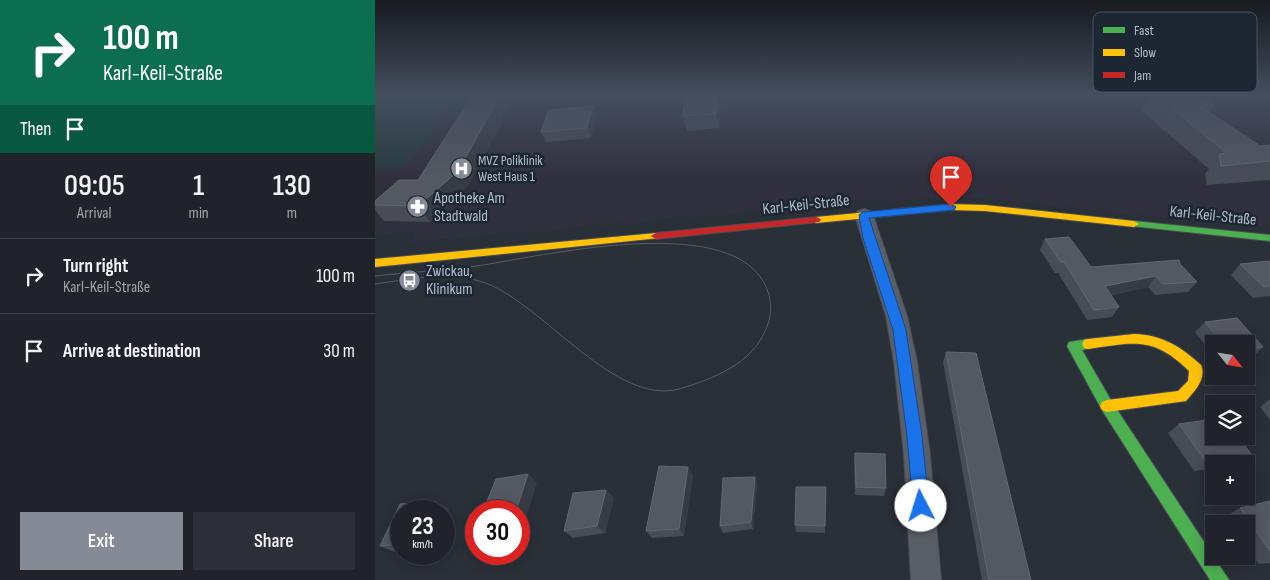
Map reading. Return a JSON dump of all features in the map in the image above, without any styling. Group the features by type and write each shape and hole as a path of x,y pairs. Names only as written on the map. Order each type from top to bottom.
{"street":[{"name":"Karl-Keil-Straße","path":"375,263 951,207 985,208 1270,239"},
{"path":"863,215 899,330 914,436 926,580"},
{"path":"1107,406 1181,397 1194,382 1196,369 1186,355 1167,342 1144,337 1073,346 1107,406 1221,580"}],"shaded area":[{"path":"375,123 1270,123 1270,224 1243,227 975,197 850,203 411,242 414,233 375,236"}],"green space":[{"path":"375,123 438,123 411,161 397,168 375,170"}],"building":[{"path":"455,123 485,123 458,171 418,206 375,205 375,201 399,180 418,180"},
{"path":"544,123 588,123 587,128 541,132"},
{"path":"1190,123 1226,123 1260,146 1270,145 1270,161 1221,166 1219,154 1227,153"},
{"path":"1069,237 1091,267 1179,260 1180,264 1197,282 1163,284 1156,276 1105,286 1119,307 1094,310 1064,262 1061,262 1045,239"},
{"path":"1270,261 1270,286 1264,287 1240,264"},
{"path":"1237,318 1252,335 1216,335 1205,322"},
{"path":"1255,338 1263,347 1255,348"},
{"path":"946,352 976,353 1031,580 989,580"},
{"path":"1205,420 1205,445 1244,445 1252,455 1205,455 1205,461 1179,424"},
{"path":"855,453 885,454 886,488 856,487"},
{"path":"659,466 688,467 679,529 646,531"},
{"path":"528,474 520,500 487,500 496,479"},
{"path":"755,477 751,522 720,526 723,478"},
{"path":"796,487 826,487 825,526 795,525"},
{"path":"606,490 597,526 564,531 573,493"},
{"path":"1270,501 1270,551 1255,530 1255,515 1245,515 1240,508"},
{"path":"390,525 390,545 380,546"}],"tram line":[{"path":"375,276 464,268 586,248 629,244 672,244 711,249 742,260 763,281 770,299 771,311 766,329 760,341 741,361 718,375 692,385 679,389 655,390 631,383 606,369 581,352 533,312 488,284 461,277 417,278 375,284"}],"traffic: fast":[{"path":"1134,224 1270,238"},
{"path":"1088,344 1073,346 1107,406 1220,580"}],"traffic: slow":[{"path":"816,220 951,207 985,208 1134,224"},
{"path":"375,263 656,236"},
{"path":"1088,344 1120,339 1147,339 1170,348 1183,356 1196,369 1194,383 1181,397 1107,406"}],"traffic: jam":[{"path":"656,236 816,220"}],"place":[{"name":"MVZ Poliklinik West Haus 1","path":"462,168"},
{"name":"Apotheke Am Stadtwald","path":"418,207"},
{"name":"Zwickau, Klinikum","path":"410,280"}],"route":[{"path":"921,506 914,436 899,330 863,215 951,207"}]}
